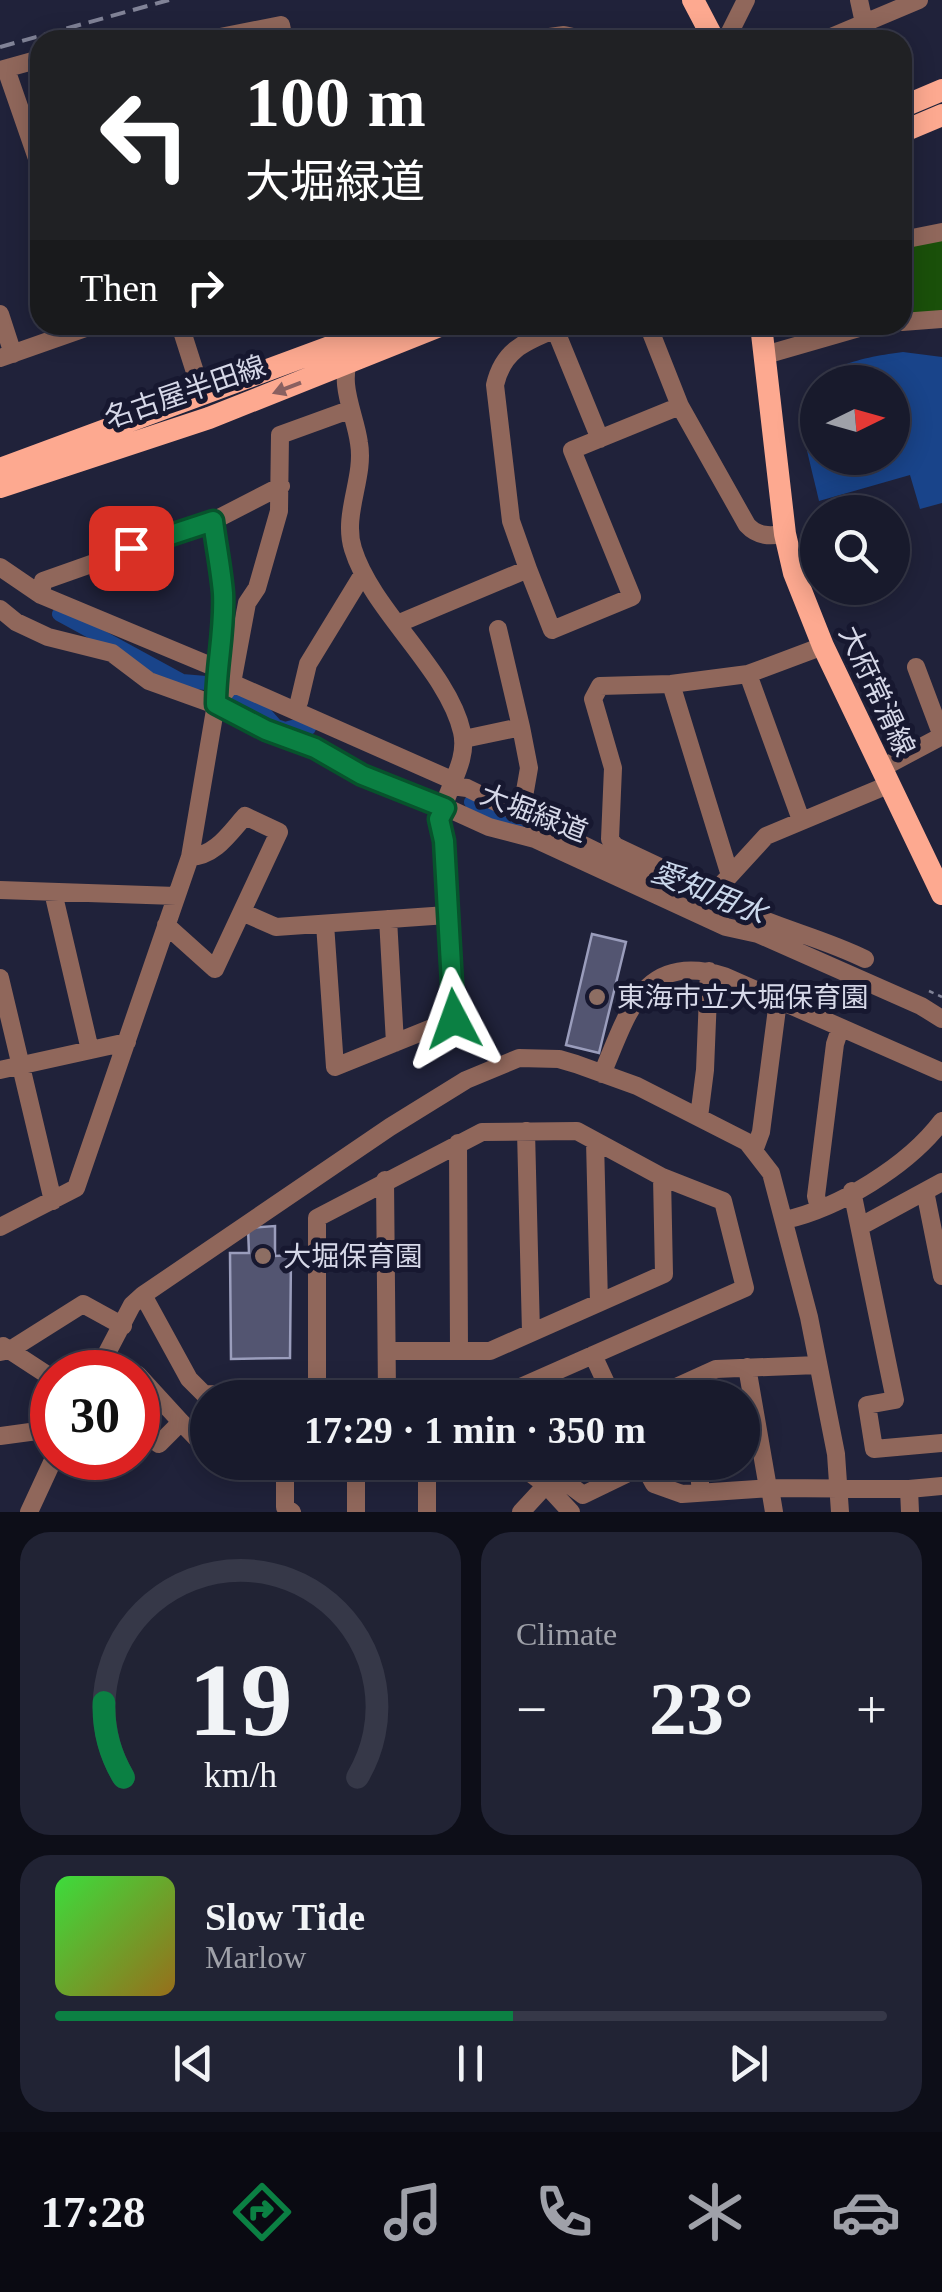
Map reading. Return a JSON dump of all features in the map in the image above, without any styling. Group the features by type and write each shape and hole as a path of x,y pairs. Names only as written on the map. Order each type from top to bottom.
{"main road":[{"path":"694,0 709,30"},
{"path":"912,103 942,90"},
{"path":"912,128 942,116"},
{"name":"名古屋半田線","path":"0,469 350,335"},
{"name":"名古屋半田線","path":"0,487 209,418 418,335"},
{"name":"大府常滑線","path":"763,335 794,573 822,646 942,894"}],"street":[{"path":"731,30 746,0"},
{"path":"859,0 864,23"},
{"path":"848,30 919,0"},
{"path":"255,30 281,25 282,30"},
{"path":"30,62 3,70 30,141"},
{"path":"912,238 942,232"},
{"path":"0,314 6,356 66,335"},
{"path":"912,321 942,319"},
{"path":"183,335 202,394"},
{"path":"325,924 335,1067 454,1019 444,841 439,829 464,753 464,739 448,697 363,574 350,535 360,453 349,410 345,366 357,335"},
{"path":"540,335 512,350 501,365 495,385 511,521 552,630 632,597 572,450 680,406"},
{"path":"563,335 600,439"},
{"path":"652,335 680,406 747,525 761,534 786,534"},
{"path":"765,356 835,335"},
{"path":"216,704 232,683 247,604 257,588 279,511 280,435 349,410"},
{"path":"42,595 43,581 213,521 281,486"},
{"path":"0,1227 76,1188 190,856 216,704 216,668 222,652 223,593 213,521"},
{"path":"0,567 42,595 216,668"},
{"path":"398,624 528,570"},
{"path":"299,702 308,664 363,574"},
{"name":"大堀緑道","path":"0,609 48,638 112,653 149,681 216,704 266,730 315,748 362,775 489,827 539,841 726,927 758,934 942,1019"},
{"path":"498,628 529,768 521,814"},
{"path":"822,646 748,674 671,684 600,686 593,698 613,768 610,840 708,892 865,959"},
{"path":"232,683 467,788 612,859 700,894 732,873 766,836 884,777 942,736 916,667"},
{"path":"748,674 800,820"},
{"path":"671,684 732,873"},
{"path":"464,739 521,727"},
{"path":"166,926 214,969 279,832 245,816 214,849 202,856 190,856"},
{"path":"0,890 176,896"},
{"path":"54,892 90,1050"},
{"path":"242,912 276,927 447,915"},
{"path":"388,919 396,1043"},
{"path":"602,1074 628,1010 641,990 671,974 696,969 709,971 942,1072"},
{"path":"699,1117 709,971"},
{"path":"0,978 53,1200"},
{"path":"754,1151 761,1132 778,1001"},
{"path":"819,1208 816,1196 840,1029"},
{"path":"0,1070 127,1042"},
{"path":"110,1350 132,1306 143,1295 390,1126 483,1072 519,1058 542,1057 576,1064 637,1086 747,1142 771,1174 818,1364 840,1512"},
{"path":"785,1220 884,1176 942,1121"},
{"path":"526,1131 530,1333"},
{"path":"317,1380 318,1218 482,1132 577,1131 662,1177 723,1202 745,1288 536,1380"},
{"path":"595,1141 599,1303"},
{"path":"458,1143 460,1351"},
{"path":"388,1351 490,1351 664,1274 662,1177"},
{"path":"385,1180 387,1380"},
{"path":"861,1226 934,1186 942,1276"},
{"path":"852,1191 894,1400 867,1404 874,1450 942,1443"},
{"path":"143,1295 190,1380"},
{"path":"3,1349 83,1304 123,1326"},
{"path":"3,1349 30,1365"},
{"path":"593,1355 605,1380"},
{"path":"699,1380 716,1368 818,1364"},
{"path":"747,1367 774,1512"},
{"path":"160,1399 190,1431"},
{"path":"160,1443 182,1422"},
{"path":"0,1436 30,1433"},
{"path":"28,1512 43,1480"},
{"path":"284,1480 285,1507 292,1512"},
{"path":"356,1480 356,1512"},
{"path":"427,1480 427,1512"},
{"path":"539,1480 571,1512"},
{"path":"563,1480 584,1495 613,1480"},
{"path":"652,1480 690,1500 769,1488 942,1486"},
{"path":"521,1512 546,1485"},
{"path":"909,1489 910,1512"}],"green space":[{"path":"942,240 942,319 912,321 912,246"}],"water":[{"path":"903,352 942,357 942,503 920,509 910,475 910,365 845,365"},
{"path":"813,475 910,475 840,495 818,495"}],"building":[{"path":"592,934 626,942 599,1053 566,1045"},
{"path":"275,1226 275,1256 291,1255 290,1358 231,1359 230,1253 249,1253 248,1228"}],"waterway":[{"name":"愛知用水","path":"59,614 182,681 206,683"},
{"name":"愛知用水","path":"235,696 259,707 276,726 309,728"},
{"name":"愛知用水","path":"471,802 537,834"}],"railway":[{"path":"61,30 169,0"},
{"path":"0,47 30,39"}],"place":[{"name":"東海市立大堀保育園","path":"597,997"},
{"name":"大堀保育園","path":"263,1256"}],"route":[{"path":"131,548 213,521 223,593 216,704 277,735 315,748 362,775 445,808 439,829 444,841 454,1019"}]}
